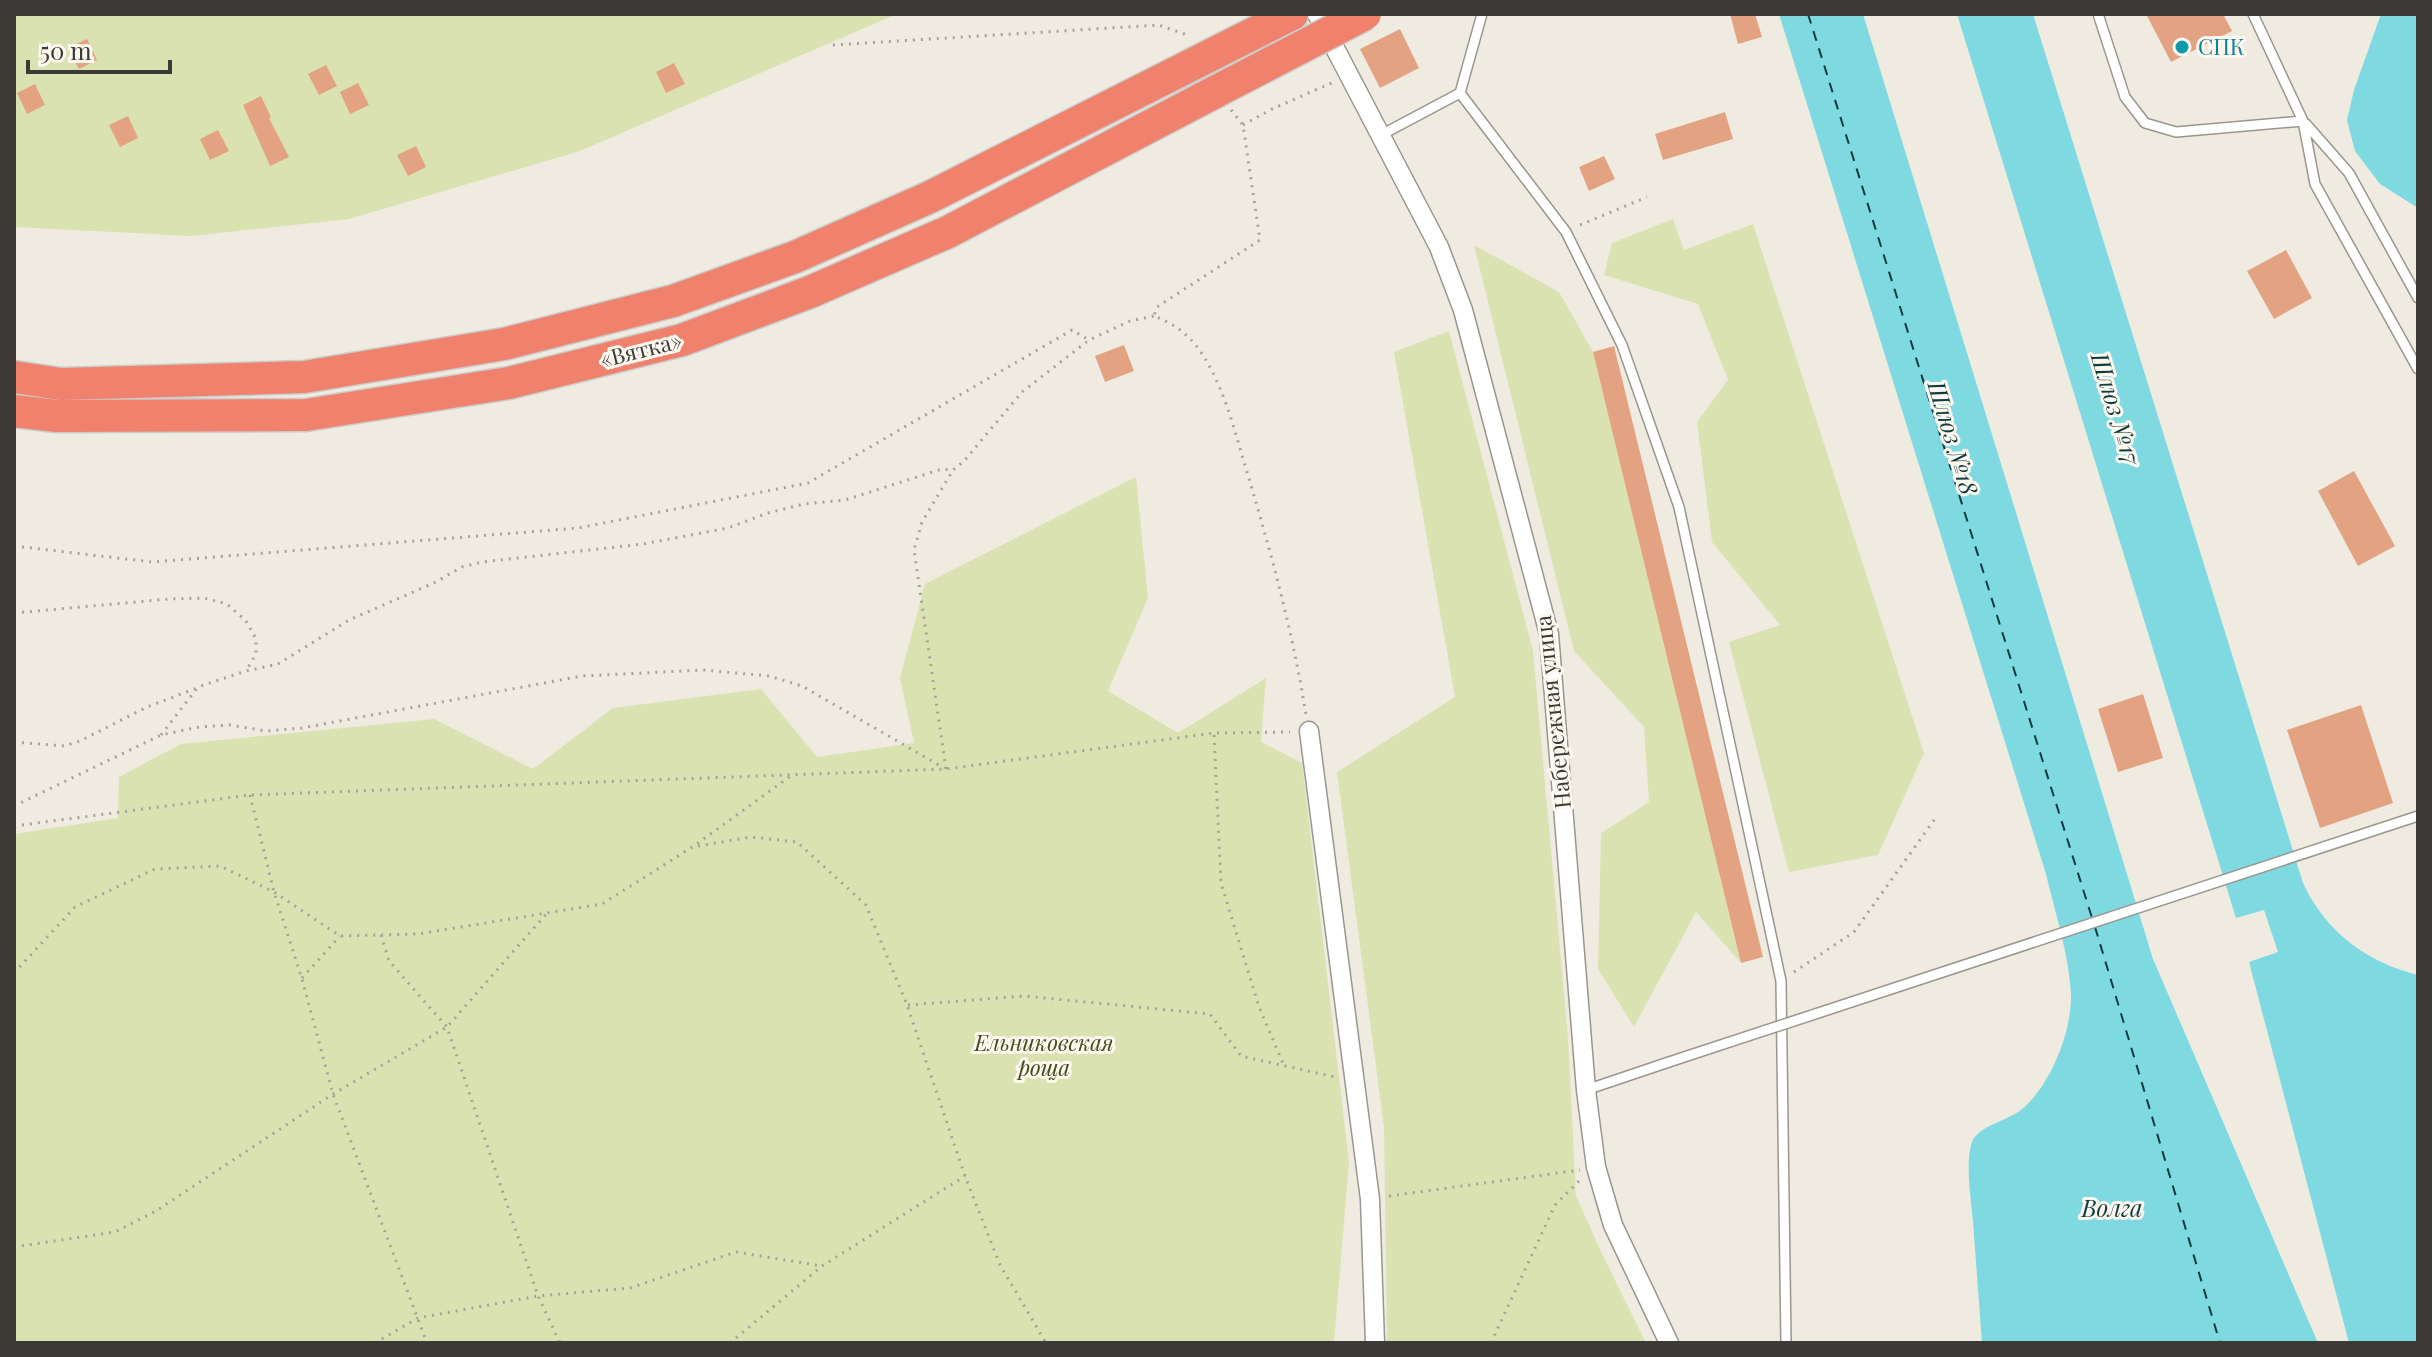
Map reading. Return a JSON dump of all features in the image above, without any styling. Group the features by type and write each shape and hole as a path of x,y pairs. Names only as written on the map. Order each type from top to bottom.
{"highway":[{"name":"«Вятка»","path":"14,377 61,384 304,377 504,344 673,301 795,257 930,197 1197,48 1292,14"},
{"name":"«Вятка»","path":"14,411 57,416 306,415 509,383 682,340 810,292 948,232 1365,14"}],"street":[{"name":"Набережная улица","path":"1317,14 1439,247 1463,310 1549,634 1594,1168 1613,1225 1669,1343"},
{"path":"1309,731 1370,1199 1375,1343"}],"lane":[{"path":"1381,135 1460,93 1482,14"},
{"path":"2098,14 2125,97 2145,123 2176,132 2303,121"},
{"path":"2253,14 2303,121 2315,184 2418,369"},
{"path":"1460,93 1566,232 1622,345 1679,507 1781,981 1786,1343"},
{"path":"2303,121 2349,173 2418,298"},
{"path":"1586,1090 2418,816"}],"path":[{"path":"833,45 1159,25 1197,48"},
{"path":"1154,316 1157,307 1260,240 1243,125 1272,109 1350,76"},
{"path":"1566,232 1647,197"},
{"path":"14,826 250,795 946,769 1214,733 1309,731 1298,666 1267,540 1229,412 1215,377 1196,346 1175,324 1154,316 1130,321 1089,340 1022,392 953,470 922,522 914,550 946,769"},
{"path":"14,546 152,562 578,528 808,483 1072,330 1089,340"},
{"path":"14,742 64,746 198,687 278,664 349,620 434,583 462,567 482,562 643,544 728,528 768,513 804,504 845,500 942,469 953,470"},
{"path":"14,613 204,598 227,604 246,621 256,639 256,654 246,671"},
{"path":"14,806 161,735 199,727 230,725 266,731 302,728 582,676 703,670 769,676 802,686 946,769"},
{"path":"161,735 198,687"},
{"path":"1214,733 1221,883 1259,1007 1285,1068"},
{"path":"14,973 75,907 155,869 220,866 274,892 340,936 418,934 602,904 694,846 792,775"},
{"path":"250,795 274,892 302,979 333,1094 427,1343"},
{"path":"1781,981 1854,932 1937,816"},
{"path":"694,846 751,837 797,842 866,905 907,1005 965,1176 1000,1265 1046,1343"},
{"path":"14,1247 115,1232 156,1211 333,1094 447,1027 547,913"},
{"path":"381,935 389,961 447,1027 538,1296 560,1343"},
{"path":"302,979 340,936"},
{"path":"907,1005 1024,996 1210,1014 1241,1056 1355,1081"},
{"path":"1370,1199 1594,1168"},
{"path":"1491,1343 1555,1205 1594,1168"},
{"path":"730,1343 822,1266 965,1176"},
{"path":"375,1343 418,1318 538,1296 630,1288 736,1252 822,1266"}],"green space":[{"path":"14,14 897,14 580,151 349,219 192,236 14,227"},
{"path":"1673,219 1684,250 1753,224 1924,753 1878,855 1789,872 1729,642 1780,625 1712,542 1697,422 1728,380 1698,304 1604,275 1612,243"},
{"path":"1474,245 1559,292 1593,352 1741,963 1696,912 1634,1027 1598,969 1601,833 1649,802 1644,727 1574,651"},
{"path":"1449,331 1533,651 1568,1038 1576,1196 1646,1343 1387,1343 1384,1127 1337,772 1455,697 1394,352"},
{"name":"Ельниковская роща","path":"1136,477 1148,598 1108,691 1178,733 1266,678 1261,742 1302,763 1349,1162 1334,1343 14,1343 14,834 118,818 119,777 181,744 434,719 533,769 613,708 761,689 817,757 914,743 900,678 925,584"}],"water":[{"name":"Волга","path":"1779,14 1863,14 2153,959 2318,1343 1982,1343 1969,1181 1970,1150 1981,1131 2022,1109 2051,1072 2068,1024 2071,994 2068,964 2046,874"},
{"name":"Шлюз №17","path":"1957,14 2033,14 2303,883 2323,916 2350,942 2381,962 2418,975 2418,1343 2349,1343 2249,962 2278,952 2264,910 2236,918"},
{"path":"2381,14 2418,14 2418,208 2380,184 2355,151 2347,120 2354,90"}],"building":[{"path":"1730,14 1755,14 1762,37 1738,44"},
{"name":"СПК","path":"2146,14 2223,14 2232,31 2171,62"},
{"path":"1400,29 1419,68 1380,88 1360,49"},
{"path":"87,39 97,60 79,69 68,48"},
{"path":"674,63 685,84 666,93 656,72"},
{"path":"326,65 337,86 319,95 308,74"},
{"path":"358,83 369,105 350,114 340,92"},
{"path":"35,84 45,105 27,114 17,93"},
{"path":"261,96 289,157 270,166 243,105"},
{"path":"1725,112 1733,139 1663,160 1655,134"},
{"path":"128,116 138,138 120,147 109,125"},
{"path":"218,130 229,151 210,160 200,139"},
{"path":"416,146 426,167 408,176 397,155"},
{"path":"1604,156 1615,179 1589,191 1579,167"},
{"path":"2286,250 2312,298 2274,319 2247,271"},
{"path":"1124,345 1134,371 1105,382 1095,356"},
{"path":"1614,346 1763,957 1741,963 1593,352"},
{"path":"2354,471 2395,546 2358,566 2318,491"},
{"path":"2143,694 2163,758 2118,772 2098,709"},
{"path":"2361,705 2393,803 2320,828 2287,730"}],"ferry route":[{"path":"1808,14 2093,921"},
{"path":"2095,927 2220,1343"}],"place":[{"name":"СПК","path":"2182,47"}],"water label":[{"name":"Шлюз №18","path":"1952,438"}]}
